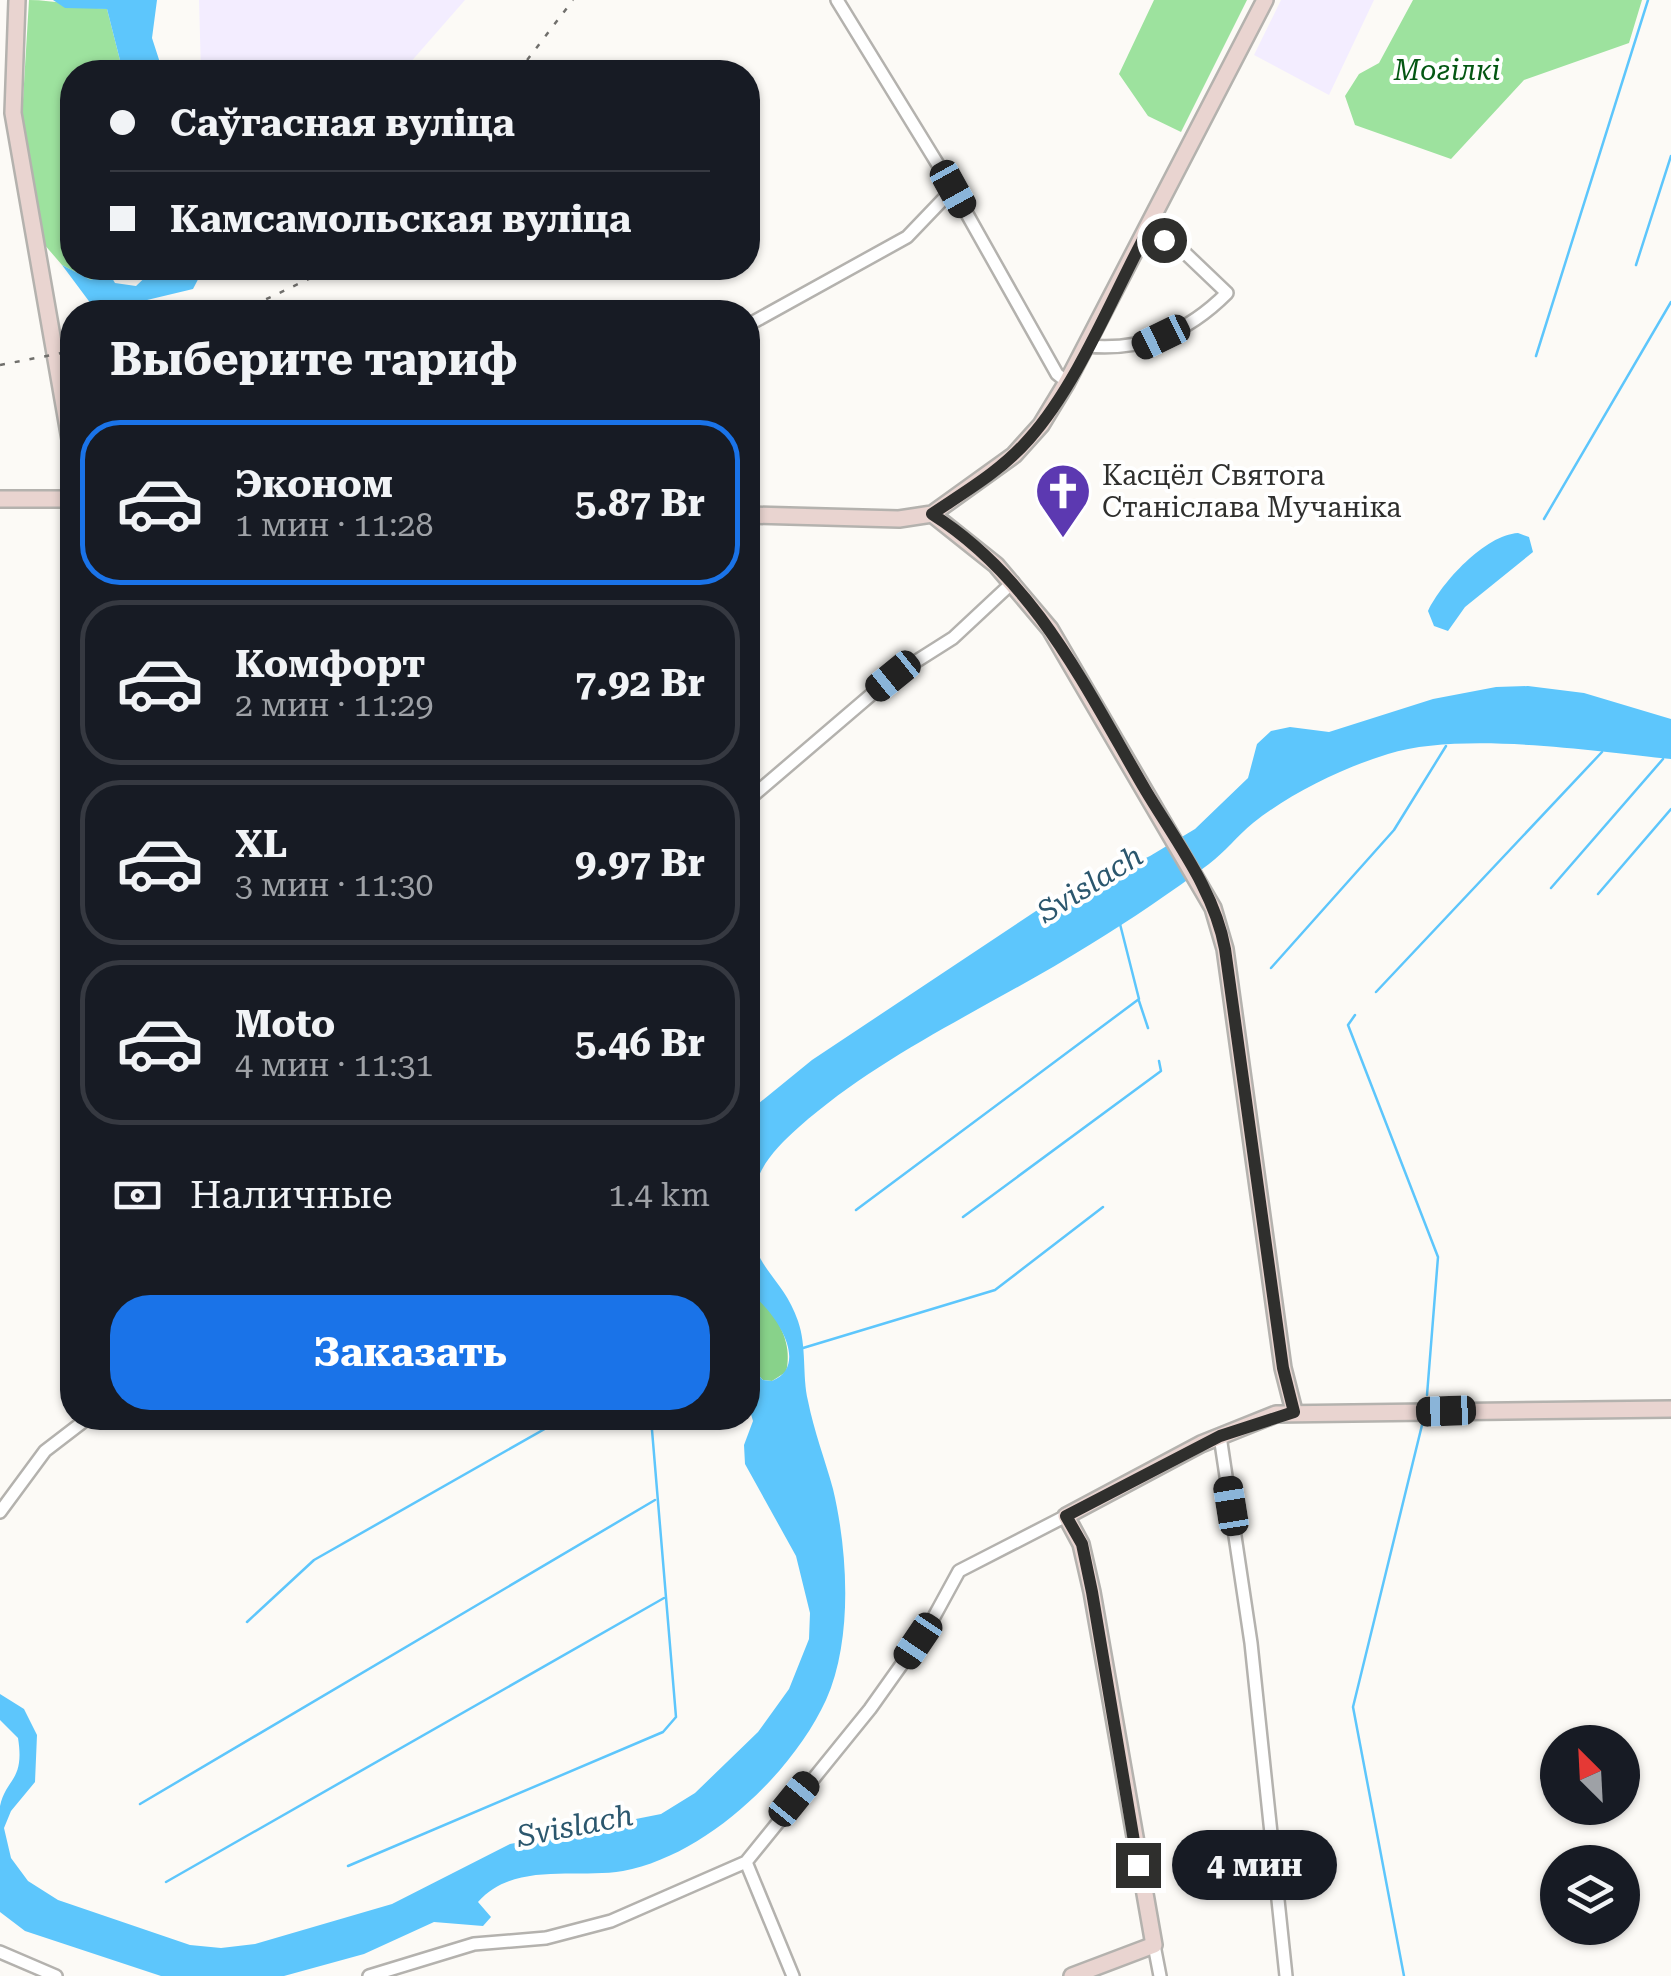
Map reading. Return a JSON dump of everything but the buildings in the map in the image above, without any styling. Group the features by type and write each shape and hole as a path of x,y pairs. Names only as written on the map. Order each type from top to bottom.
{"street":[{"path":"17,0 12,61 15,129 60,382"},
{"path":"837,0 953,189 1057,374 1068,382"},
{"path":"760,515 899,518 932,514 1014,455 1041,426 1068,382 1265,0"},
{"path":"760,318 907,238 953,189"},
{"path":"1087,346 1140,347 1205,315 1227,293 1183,251 1147,232"},
{"path":"0,499 60,499"},
{"path":"932,514 973,544 1013,582 1058,640 1206,894 1225,949 1283,1368 1294,1412"},
{"path":"760,790 893,676 952,638 1013,582"},
{"path":"369,1976 410,1970 474,1944 546,1938 611,1921 746,1862 878,1698 929,1626 960,1572 1220,1436 1294,1412 1671,1409"},
{"path":"0,1512 45,1450 72,1430"},
{"path":"1220,1436 1249,1626 1286,1976"},
{"path":"1066,1516 1082,1544 1092,1592 1160,1976"},
{"path":"746,1862 793,1976"},
{"path":"1072,1976 1154,1945"},
{"path":"0,1952 56,1976"}],"shaded area":[{"path":"199,0 465,0 412,60 201,60"},
{"path":"1281,0 1374,0 1329,95 1254,55"}],"green space":[{"path":"29,0 107,9 120,60 60,60 60,263 43,243 22,117"},
{"path":"1154,0 1247,0 1181,132 1148,116 1119,74"},
{"name":"Могілкі","path":"1413,0 1642,0 1629,43 1524,80 1451,159 1355,125 1345,96 1359,74 1379,63"},
{"path":"760,1302 780,1326 788,1360 786,1372 772,1381 763,1380"}],"water":[{"path":"53,0 157,0 152,38 159,60 120,60 107,9 65,8"},
{"path":"73,280 113,280 136,286 142,280 198,280 193,289 147,300 88,300"},
{"path":"1518,533 1529,537 1533,552 1465,607 1448,631 1434,626 1428,611 1454,574 1492,542"},
{"path":"1528,686 1584,693 1671,719 1671,759 1528,745 1452,744 1388,754 1335,774 1268,812 1209,864 1120,926 867,1075 799,1127 768,1160 760,1175 760,1102 812,1060 1039,909 1150,856 1195,829 1248,778 1257,744 1271,731 1290,727 1329,732 1433,699 1496,687"},
{"path":"760,1257 791,1304 801,1331 808,1401 833,1489 842,1540 844,1623 835,1676 811,1728 768,1783 742,1808 685,1848 654,1862 623,1871 547,1874 510,1881 478,1902 491,1917 483,1926 434,1922 364,1954 284,1976 161,1976 25,1931 0,1912 0,1806 17,1771 19,1752 18,1738 0,1720 0,1694 24,1709 37,1735 35,1782 11,1811 4,1828 11,1858 28,1881 58,1900 190,1945 221,1948 255,1944 392,1904 510,1844 661,1814 695,1793 758,1732 789,1689 809,1639 810,1613 796,1556 745,1464 744,1445 750,1430 760,1430 760,1377 772,1381 784,1373 789,1362 784,1335 760,1302"}],"waterway":[{"path":"1536,356 1648,0"},
{"path":"1636,265 1671,156"},
{"path":"1544,519 1671,302"},
{"path":"1271,968 1394,830 1446,746"},
{"path":"1376,992 1602,752"},
{"path":"1551,888 1663,759"},
{"path":"1598,894 1671,809"},
{"path":"856,1210 1139,999 1120,924"},
{"path":"1139,1001 1148,1028"},
{"path":"1355,1015 1348,1025 1438,1257 1427,1395"},
{"path":"963,1217 1161,1071 1159,1061"},
{"path":"803,1348 995,1290 1103,1207"},
{"path":"1404,1976 1353,1707 1423,1421"},
{"path":"247,1622 314,1560 543,1430"},
{"path":"348,1866 663,1732 676,1717 652,1430"},
{"path":"140,1804 655,1500"},
{"path":"166,1882 664,1598"}],"railway":[{"path":"527,60 573,0"},
{"path":"264,300 307,280"},
{"path":"0,365 60,353"}],"place":[{"name":"Касцёл Святога Станіслава Мучаніка","path":"1063,540"}],"route":[{"path":"1138,1865 1092,1592 1082,1544 1066,1516 1220,1436 1256,1420 1294,1412 1283,1368 1225,949 1214,908 1050,629 996,565 932,514 999,469 1041,426 1147,232 1164,240"}],"water label":[{"name":"Svislach","path":"1090,884"},
{"name":"Svislach","path":"575,1826"}]}
